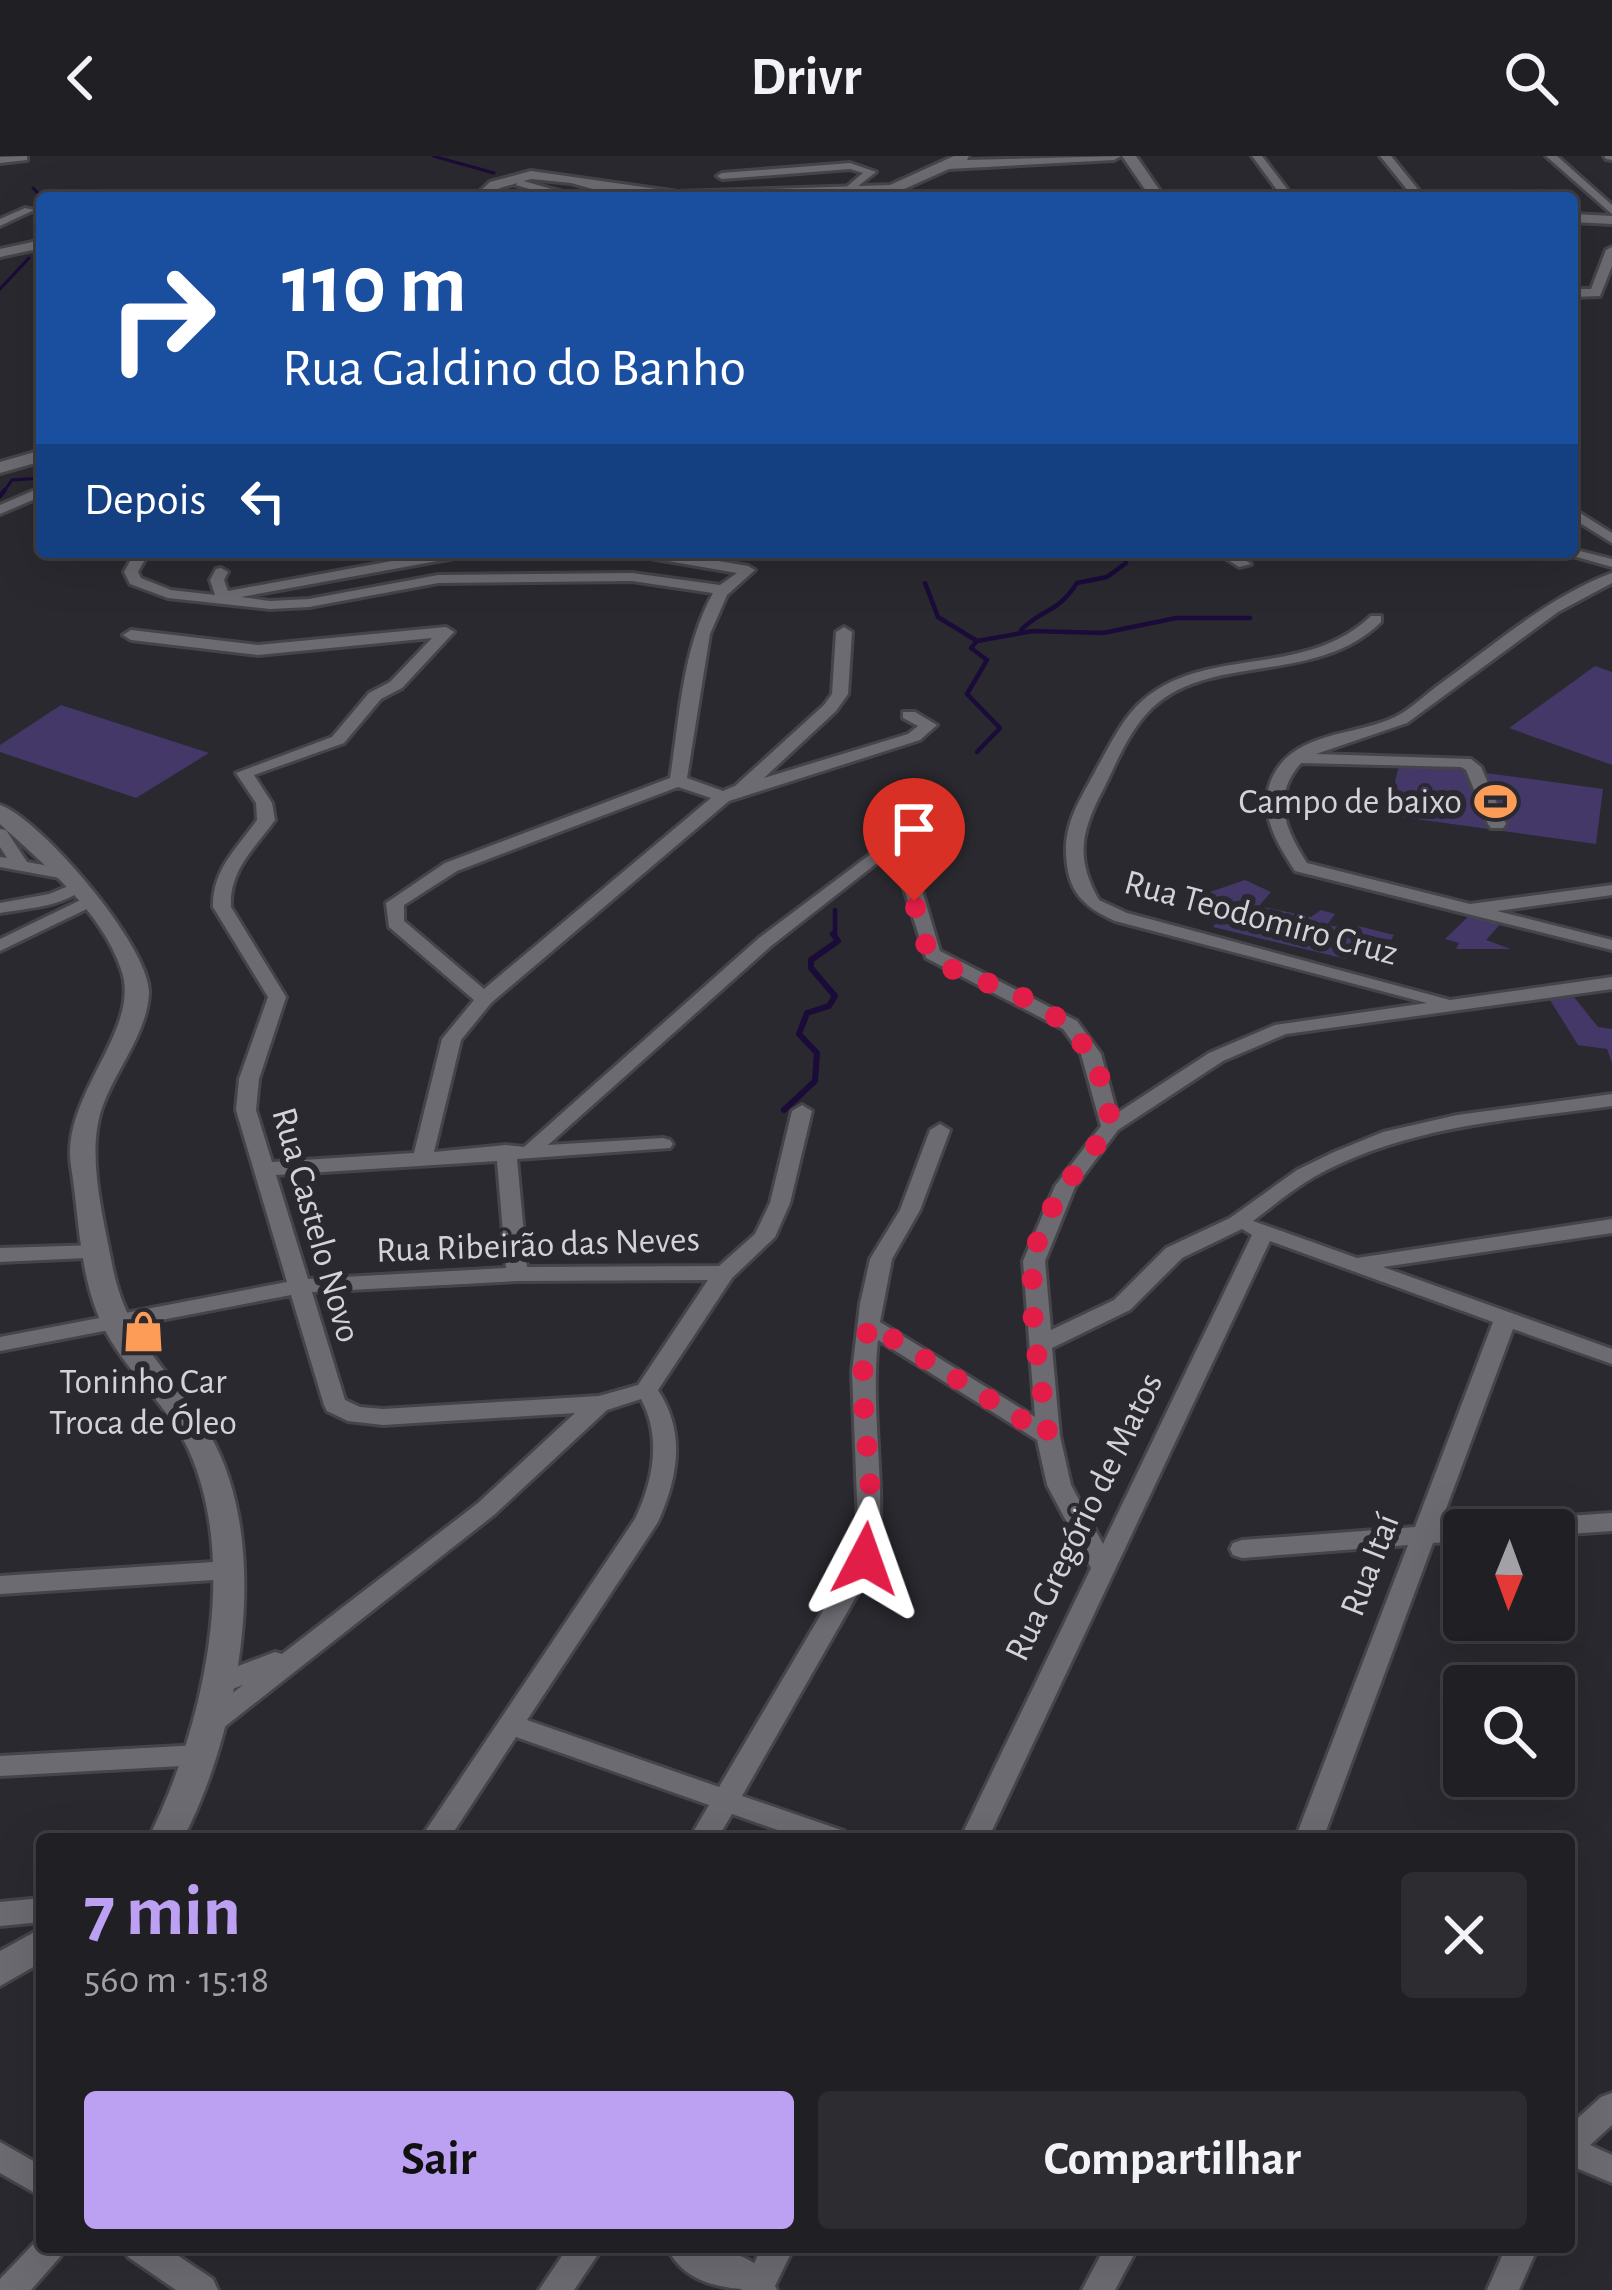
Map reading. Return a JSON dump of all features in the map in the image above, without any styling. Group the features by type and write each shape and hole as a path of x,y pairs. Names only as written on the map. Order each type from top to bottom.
{"street":[{"path":"990,156 1013,161"},
{"path":"887,192 953,159 1114,156"},
{"path":"1129,156 1154,192"},
{"path":"1257,156 1284,192"},
{"path":"1385,156 1415,192"},
{"path":"1551,156 1612,211"},
{"path":"0,160 23,158"},
{"path":"815,192 771,192 718,175 850,166 872,175 846,192"},
{"path":"482,192 477,182 544,175 623,192"},
{"path":"485,192 514,180 553,192"},
{"path":"868,192 896,189"},
{"path":"615,190 652,192"},
{"path":"0,223 28,210"},
{"path":"1578,218 1612,220"},
{"path":"0,253 36,245"},
{"path":"1578,292 1596,293 1612,250"},
{"path":"0,468 36,457"},
{"path":"0,511 36,493"},
{"path":"1578,516 1612,539"},
{"path":"1578,555 1612,563"},
{"path":"138,558 135,581 152,590 220,599 309,603 438,579 632,578 722,590"},
{"path":"220,599 434,558"},
{"path":"679,781 694,677 722,590 748,569 726,558"},
{"path":"1234,558 1244,564"},
{"path":"219,576 220,599"},
{"path":"1612,577 1553,608 1401,719 1321,744 1298,758 1281,776 1275,798 1280,835 1294,862 1326,876 1612,945"},
{"name":"Rua Teodomiro Cruz","path":"1376,619 1361,635 1325,649 1172,687 1147,704 1080,816 1073,835 1075,866 1092,904 1121,917 1453,1004"},
{"name":"Rua Castelo Novo","path":"131,635 258,650 446,632 396,685 376,696 338,740 242,776 264,802 266,820 231,866 220,895 222,907 277,997 244,1098 335,1405 343,1412 383,1417 599,1404"},
{"path":"423,1157 452,1039 484,999 830,708 840,694 844,632"},
{"path":"484,999 395,923 394,903 451,867 679,781 732,793 914,737 928,724 909,716"},
{"path":"1298,758 1466,762 1473,767 1497,824"},
{"path":"0,812 77,888 136,974 136,992 80,1138 98,1252 114,1322 172,1397 204,1451 223,1496 228,1570 215,1685 185,1802 168,1833"},
{"path":"0,835 10,863 77,888"},
{"path":"533,1148 811,903 869,857 892,849 903,857 932,954 1070,1025 1091,1054 1111,1126"},
{"path":"0,908 54,898 77,888"},
{"path":"0,946 77,888"},
{"path":"1470,910 1612,890"},
{"path":"1102,1566 1079,1531 1059,1485 1048,1436 1039,1345 1037,1242 1065,1186 1111,1126 1252,1040 1282,1029 1612,983"},
{"path":"1039,1345 1122,1305 1174,1253 1237,1222 1304,1174 1390,1136 1612,1100"},
{"path":"0,1766 202,1741 292,1655 486,1509 599,1404 646,1390 724,1274 749,1255 774,1219 802,1111"},
{"path":"706,1833 865,1559 870,1525 862,1372 880,1259 910,1210 940,1130"},
{"path":"264,1169 533,1148 663,1144"},
{"path":"506,1151 517,1274"},
{"path":"1237,1222 1612,1357"},
{"path":"1359,1264 1612,1226"},
{"name":"Rua Gregório de Matos","path":"977,1833 1265,1230"},
{"path":"0,1256 98,1252"},
{"name":"Rua Ribeirão das Neves","path":"0,1344 300,1286 517,1274 724,1274"},
{"name":"Rua Itaí","path":"1312,1833 1505,1318"},
{"path":"869,1324 1048,1436"},
{"path":"438,1833 663,1489 663,1427 659,1407 646,1390"},
{"path":"1575,1525 1612,1522"},
{"path":"1242,1550 1443,1534"},
{"path":"0,1585 228,1570"},
{"path":"215,1685 292,1655"},
{"path":"512,1725 817,1833"},
{"path":"0,1914 36,1911"},
{"path":"0,1970 36,1946"},
{"path":"1575,2142 1612,2106"},
{"path":"1575,2151 1612,2169"},
{"path":"0,2156 36,2178"},
{"path":"11,2290 45,2253"},
{"path":"149,2253 202,2290"},
{"path":"555,2290 583,2253"},
{"path":"697,2253 757,2290 775,2253"},
{"path":"1098,2290 1119,2253"},
{"path":"1503,2290 1519,2253"}],"shaded area":[{"path":"1595,666 1612,672 1612,765 1509,728"},
{"path":"61,705 209,753 136,798 0,752 0,745"},
{"name":"Campo de baixo","path":"1400,761 1603,789 1596,844 1387,815"},
{"path":"1245,880 1271,892 1259,906 1311,917 1321,910 1335,914 1327,925 1345,928 1350,924 1394,935 1391,940 1364,935 1346,959 1213,927 1230,904 1207,893"},
{"path":"1471,914 1503,921 1486,940 1511,949 1456,949 1459,943 1445,939"},
{"path":"1574,997 1598,1027 1612,1029 1612,1063 1607,1049 1578,1045 1550,1000"}],"waterway":[{"path":"433,156 494,173"},
{"path":"33,188 37,192"},
{"path":"519,188 521,192"},
{"path":"0,289 29,258"},
{"path":"2,494 12,480 36,478"},
{"path":"0,496 4,491"},
{"path":"1021,630 1063,601 1077,583 1107,577 1126,563"},
{"path":"925,583 938,617 977,641"},
{"path":"977,641 1033,631 1103,633 1176,618 1250,618"},
{"path":"977,641 971,648 987,660 967,694 1000,728 977,752"},
{"path":"835,910 835,937"},
{"path":"784,1110 815,1081 817,1053 799,1034 807,1013 829,1006 835,996 811,968 811,960 838,941 835,937"}],"place":[{"name":"Campo de baixo","path":"1496,802"},
{"name":"Toninho Car Troca de Óleo","path":"143,1332"}],"route":[{"path":"865,1559 870,1525 862,1372 869,1324 1048,1436 1035,1284 1037,1242 1065,1186 1111,1126 1091,1054 1070,1025 1004,988 944,964 926,943 914,901"}]}
